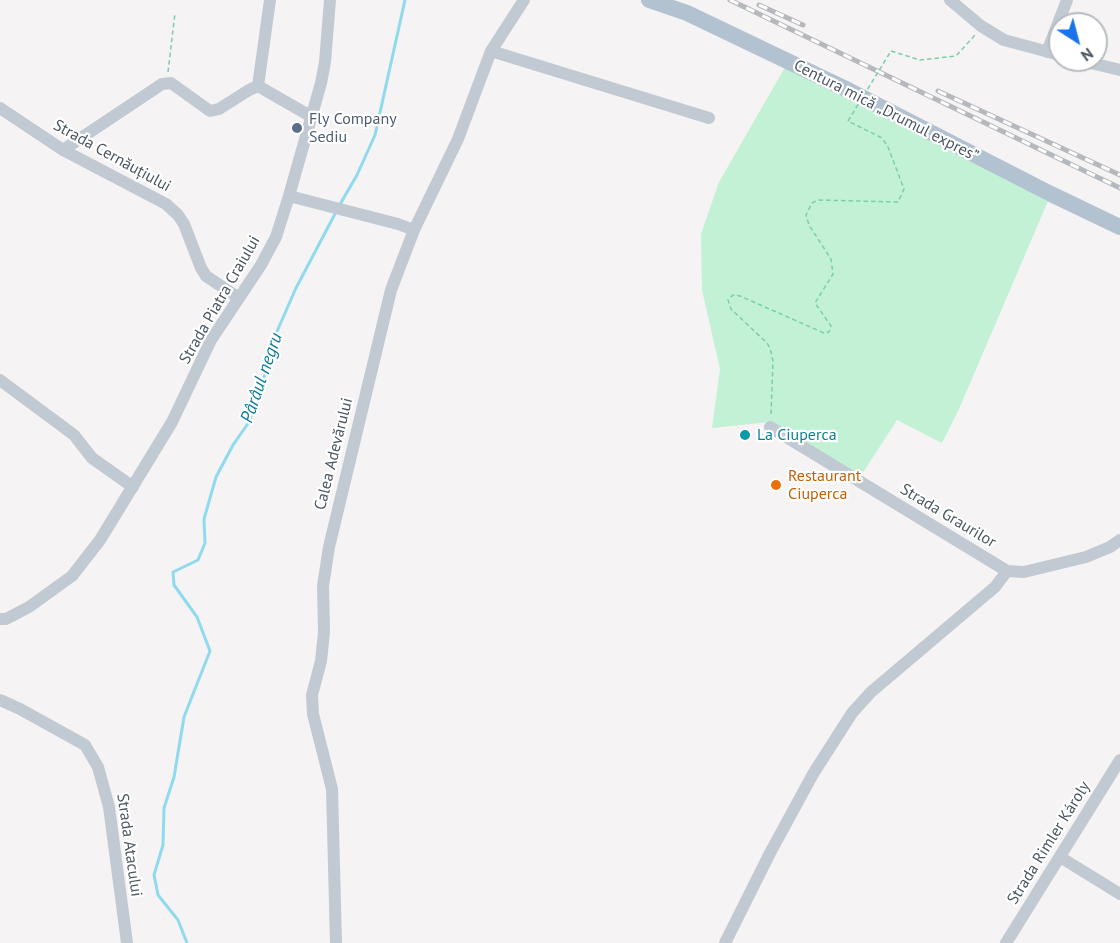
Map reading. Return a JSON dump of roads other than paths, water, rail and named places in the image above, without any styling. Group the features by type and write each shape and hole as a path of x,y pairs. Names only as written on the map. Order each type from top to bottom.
{"main road":[{"name":"Centura mică „Drumul expres”","path":"649,0 687,13 850,91 1051,194 1120,226"}],"street":[{"path":"258,86 270,0"},
{"name":"Strada Piatra Craiului","path":"0,620 29,607 72,576 100,540 172,422 211,340 261,266 276,237 312,117 325,62 330,0"},
{"path":"521,5 531,0"},
{"path":"950,0 981,26 1004,40 1047,52 1067,0"},
{"name":"Calea Adevărului","path":"336,943 332,789 313,714 312,695 321,661 324,632 323,586 329,547 391,290 414,231 458,140 491,51 521,5"},
{"path":"491,51 709,118"},
{"path":"63,150 156,87 167,83 175,86 210,111 219,109 258,86"},
{"path":"258,86 312,117"},
{"name":"Strada Cernăuțiului","path":"0,108 63,150 166,204 184,224 206,276 239,298"},
{"path":"289,196 398,224 414,231"},
{"path":"0,380 74,435 92,458 133,487"},
{"name":"Strada Graurilor","path":"770,427 1007,571"},
{"path":"725,943 813,774 852,712 871,692 995,587 1007,571 1024,572 1086,557 1120,540"},
{"name":"Strada Atacului","path":"0,700 85,745 98,767 109,807 127,943"},
{"name":"Strada Rimler Károly","path":"1006,943 1120,760"},
{"path":"1060,857 1120,894"}],"waterway":[{"name":"Pârâul negru","path":"339,206 357,175 375,135 405,0"},
{"name":"Pârâul negru","path":"187,943 178,920 158,895 154,875 163,845 164,808 174,777 184,717 210,651 197,617 174,585 173,572 198,560 205,543 204,519 216,477 233,445 249,422 262,386 275,336 296,288 336,212"}],"railway":[{"path":"730,0 1120,188"},
{"path":"759,5 803,25"},
{"path":"938,91 1120,175"}],"place":[{"name":"Fly Company Sediu","path":"297,128"},
{"name":"La Ciuperca","path":"745,435"},
{"name":"Restaurant Ciuperca","path":"776,485"}]}
